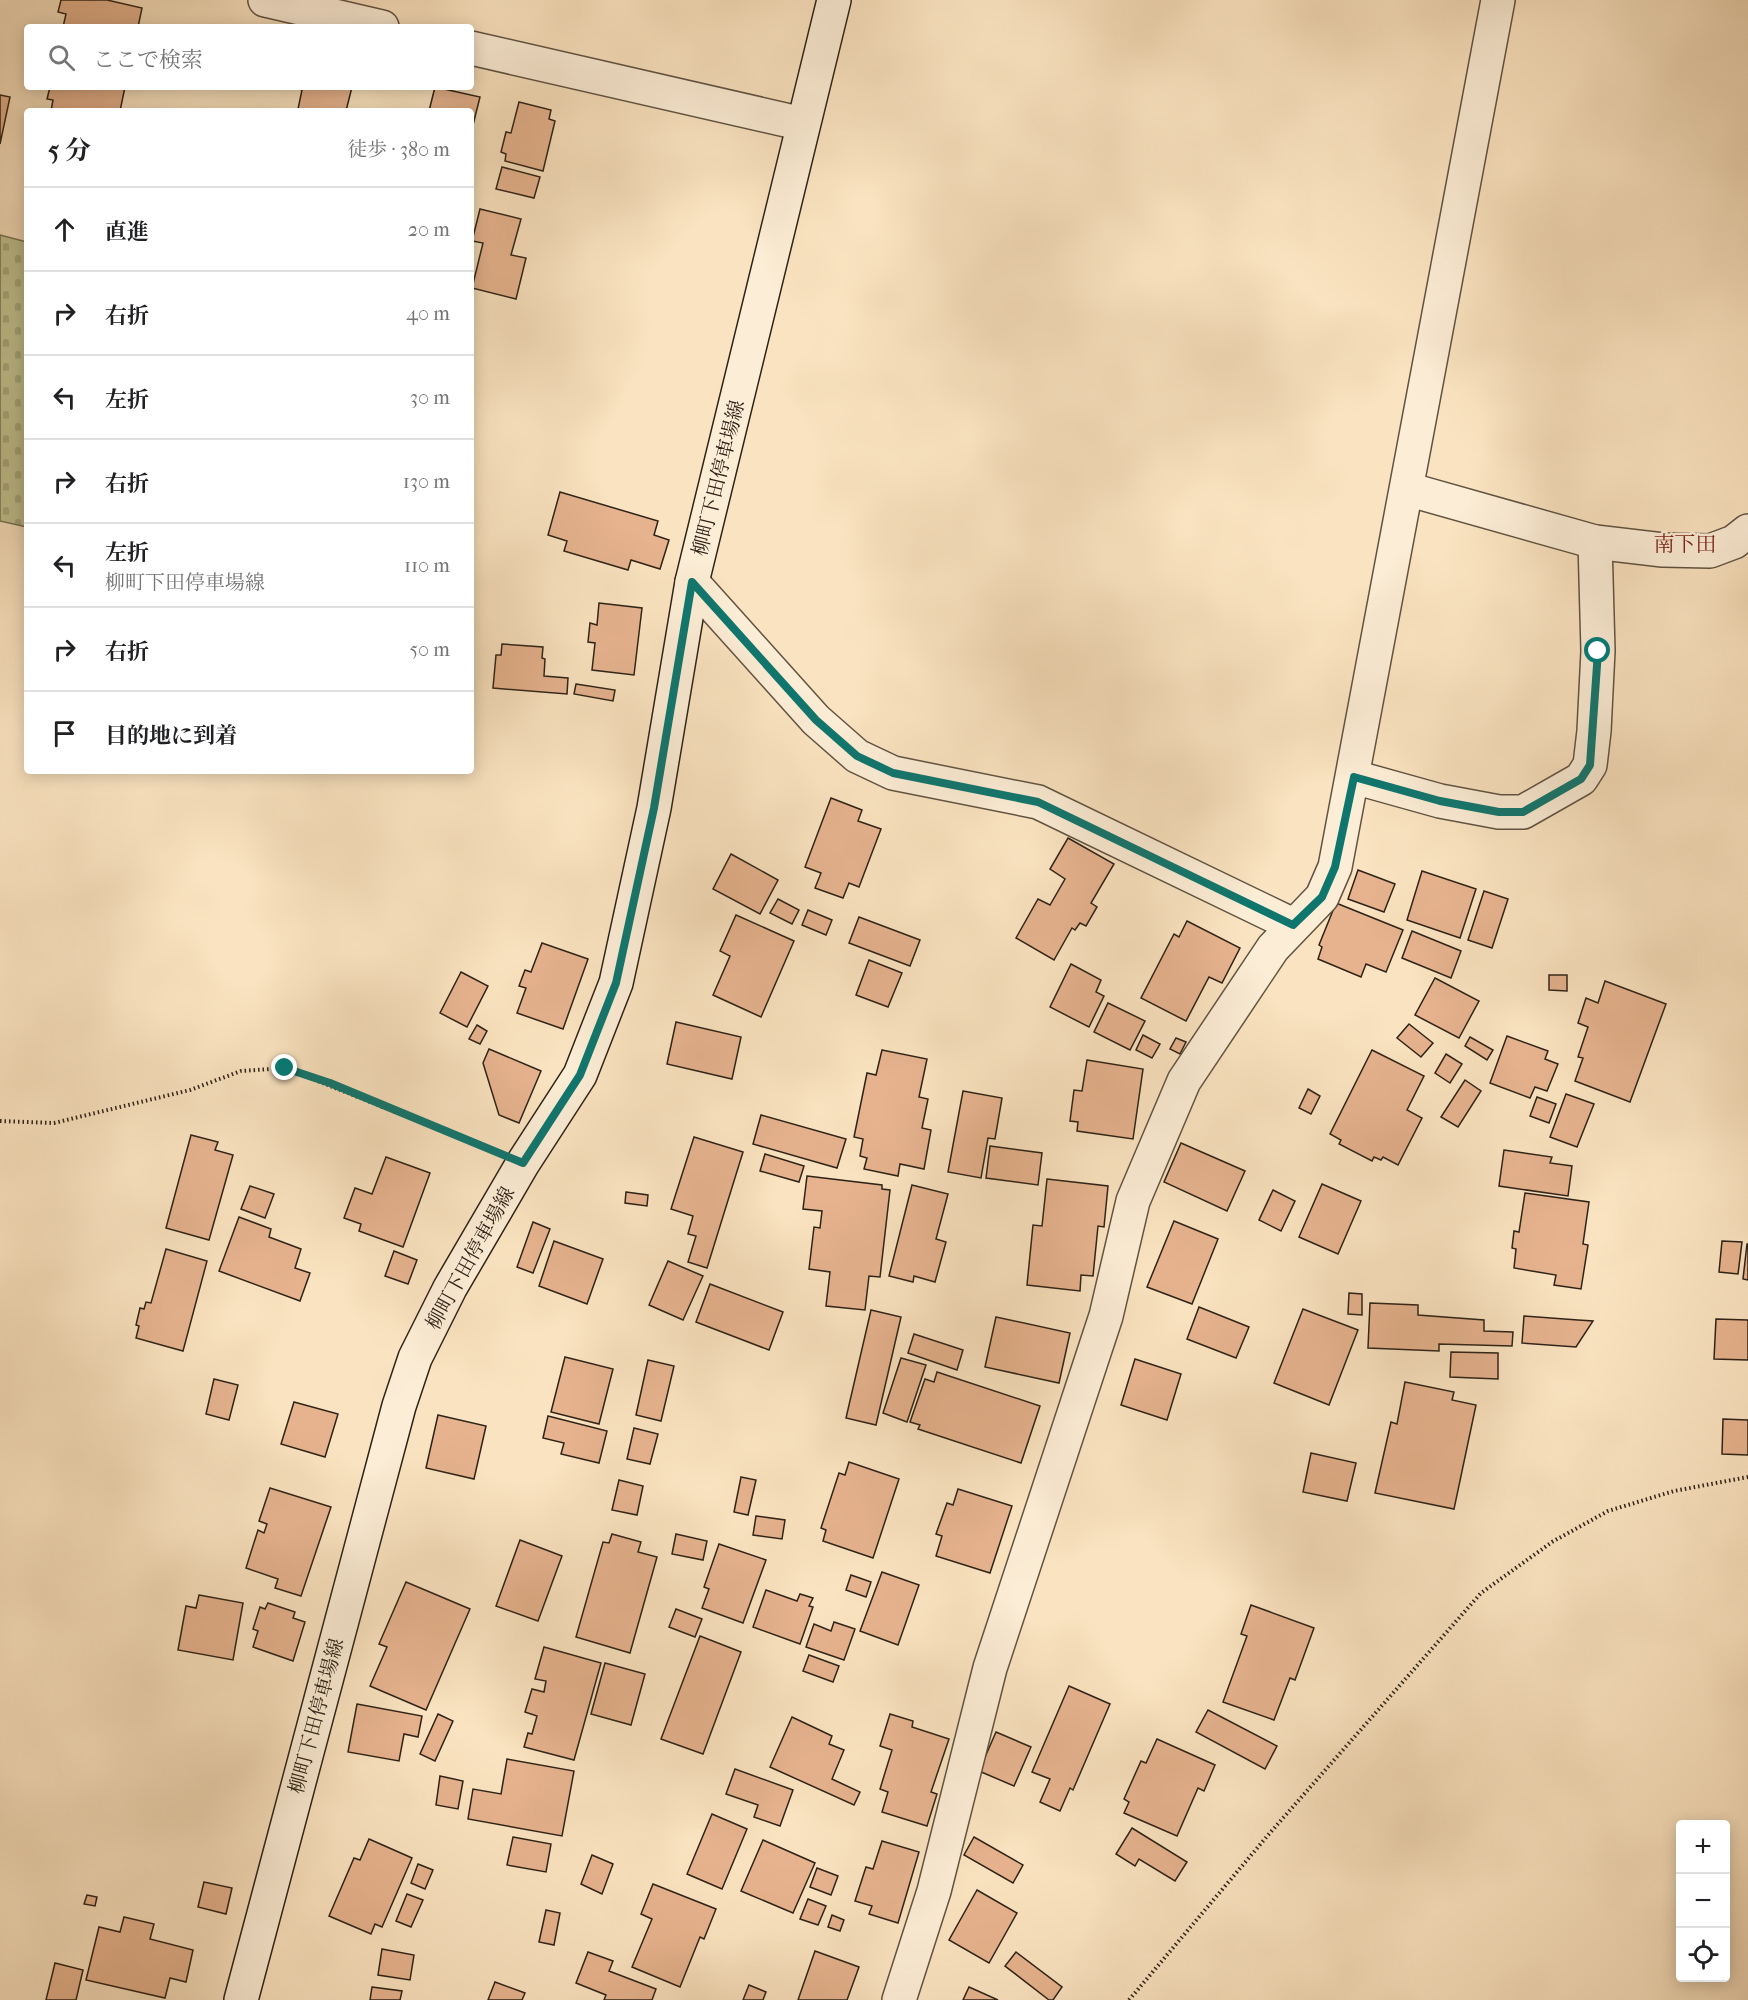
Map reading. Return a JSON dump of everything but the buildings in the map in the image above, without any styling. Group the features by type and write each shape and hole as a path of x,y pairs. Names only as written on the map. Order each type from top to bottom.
{"street":[{"path":"265,0 369,24"},
{"name":"柳町下田停車場線","path":"241,2000 371,1508 412,1368 450,1288 523,1163 580,1075 616,983 654,808 692,582 834,0"},
{"path":"899,2000 934,1891 990,1668 1106,1316 1132,1201 1184,1081 1273,948 1322,897 1335,867 1354,777 1498,0"},
{"path":"474,49 803,124"},
{"path":"1407,489 1595,542 1664,550 1710,551 1734,543 1748,531"},
{"path":"1354,777 1440,801 1499,812 1523,812 1581,779 1590,765 1594,731 1598,651 1595,542"},
{"path":"692,582 816,720 857,756 893,773 1038,802 1293,925"}],"path":[{"path":"0,1121 54,1123 190,1090 241,1071 285,1068 330,1083 523,1163"},
{"path":"1129,2000 1276,1825 1482,1593 1552,1542 1608,1511 1674,1491 1748,1477"}],"green space":[{"path":"0,235 24,241 24,526 0,521"}],"district":[{"name":"南下田","path":"1685,544"}],"route":[{"path":"285,1068 330,1083 523,1163 580,1075 616,983 654,808 692,582 816,720 857,756 893,773 1038,802 1293,925 1322,897 1335,867 1354,777 1440,801 1499,812 1523,812 1581,779 1590,765 1598,651"}]}
